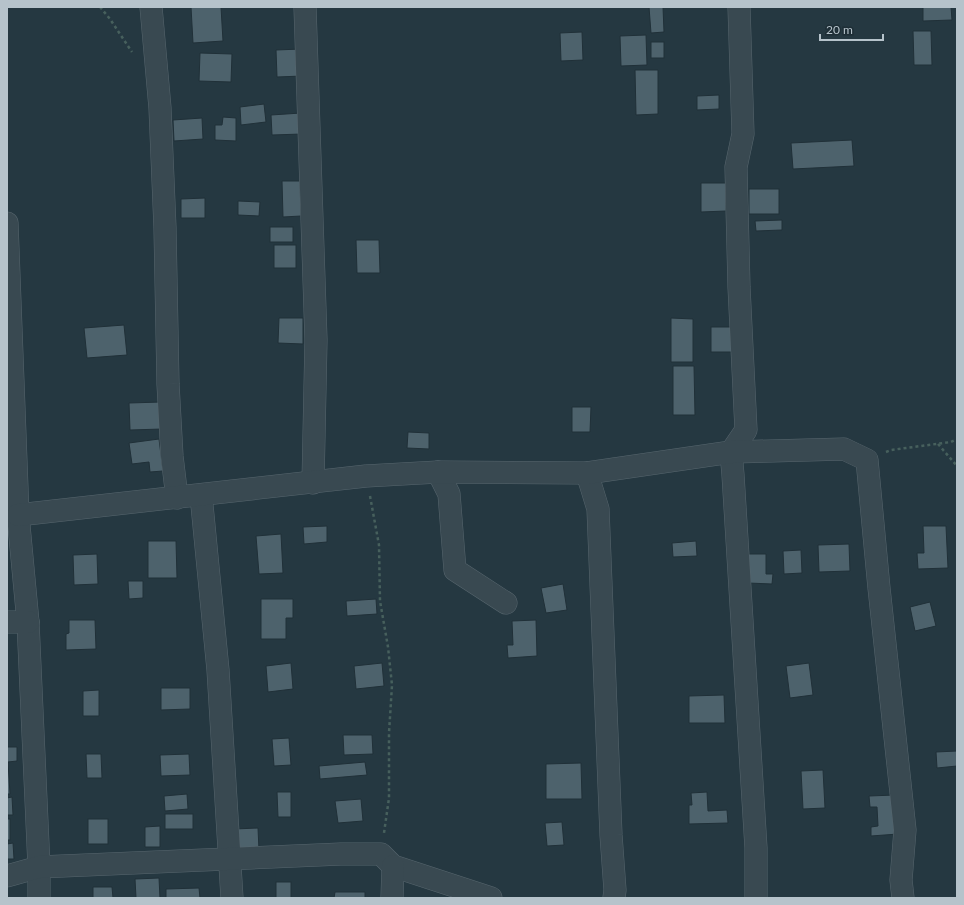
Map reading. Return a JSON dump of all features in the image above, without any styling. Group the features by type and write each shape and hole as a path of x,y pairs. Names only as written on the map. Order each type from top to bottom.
{"street":[{"path":"151,7 160,108 165,228 168,384 176,498"},
{"path":"305,7 316,340 313,483"},
{"path":"739,7 743,134 736,167 739,287 746,430 731,452 755,832 756,898"},
{"path":"7,223 18,515 28,622 39,867 39,898"},
{"path":"18,515 366,476 438,472 587,473 731,452 844,449 867,460 905,830 901,880 903,898"},
{"path":"438,472 450,494 455,570 506,603"},
{"path":"587,473 598,509 615,890 614,898"},
{"path":"201,495 218,670 231,859 232,898"},
{"path":"7,622 28,622"},
{"path":"7,876 39,867 341,854 387,860 491,898"},
{"path":"387,860 392,898"}],"path":[{"path":"867,460 891,450 951,442 957,439"},
{"path":"938,444 957,466"},
{"path":"366,476 379,544 380,600 388,648 392,685 389,733 387,860"}],"building":[{"path":"191,7 221,7 223,41 193,43"},
{"path":"649,7 663,7 664,32 651,33"},
{"path":"923,7 951,7 952,20 923,21"},
{"path":"913,31 931,31 932,65 914,65"},
{"path":"582,32 583,60 561,61 560,33"},
{"path":"646,35 647,65 621,66 620,36"},
{"path":"651,42 664,42 664,58 651,58"},
{"path":"301,49 302,76 277,77 276,50"},
{"path":"200,53 232,54 231,82 199,81"},
{"path":"635,70 658,70 658,114 636,115"},
{"path":"719,95 719,109 697,110 697,96"},
{"path":"264,104 266,122 241,125 240,107"},
{"path":"301,113 302,134 272,135 271,115"},
{"path":"223,117 236,118 236,141 215,140 215,125 222,125"},
{"path":"202,118 203,139 174,141 173,120"},
{"path":"852,140 854,166 793,169 791,143"},
{"path":"282,181 300,181 301,216 283,217"},
{"path":"701,183 726,183 726,211 701,212"},
{"path":"749,189 779,189 779,214 749,214"},
{"path":"205,198 205,218 181,218 181,199"},
{"path":"238,201 260,202 259,216 238,215"},
{"path":"782,220 782,230 756,231 755,221"},
{"path":"270,227 293,227 293,242 270,242"},
{"path":"356,240 379,240 380,273 357,273"},
{"path":"274,245 296,245 296,268 274,268"},
{"path":"279,318 303,318 303,344 278,343"},
{"path":"671,318 693,319 693,362 671,362"},
{"path":"124,325 127,355 87,358 84,328"},
{"path":"711,327 737,327 737,352 711,352"},
{"path":"673,366 694,366 695,415 673,415"},
{"path":"161,402 162,429 130,430 129,403"},
{"path":"572,407 591,407 590,432 572,432"},
{"path":"408,432 429,433 429,449 407,448"},
{"path":"159,439 163,471 150,472 149,462 132,464 129,443"},
{"path":"327,526 327,542 304,544 303,527"},
{"path":"923,526 946,526 948,568 918,569 917,553 924,553"},
{"path":"281,534 283,573 259,574 256,536"},
{"path":"148,541 176,541 177,578 148,578"},
{"path":"696,541 697,556 673,557 672,543"},
{"path":"849,544 850,571 819,572 818,545"},
{"path":"801,550 802,573 784,574 783,551"},
{"path":"97,554 98,584 74,585 73,555"},
{"path":"748,554 766,554 766,574 773,574 772,584 748,583"},
{"path":"128,581 143,581 143,598 129,599"},
{"path":"563,584 567,610 546,613 541,588"},
{"path":"261,599 293,599 293,618 286,618 286,639 261,639"},
{"path":"376,599 377,614 347,616 346,601"},
{"path":"930,602 936,626 915,631 910,607"},
{"path":"69,620 95,620 96,649 66,650 66,634 69,633"},
{"path":"536,620 537,656 508,658 507,645 513,645 512,621"},
{"path":"291,663 293,689 268,692 266,666"},
{"path":"382,663 384,686 356,689 354,666"},
{"path":"809,663 813,695 790,698 786,666"},
{"path":"161,688 190,688 190,709 161,710"},
{"path":"99,690 99,716 83,716 83,691"},
{"path":"724,695 725,723 689,723 689,696"},
{"path":"343,735 372,735 373,754 344,755"},
{"path":"289,738 291,765 274,766 272,739"},
{"path":"7,747 17,747 17,761 8,762 10,794 7,794"},
{"path":"957,751 957,766 937,768 936,752"},
{"path":"86,754 101,754 102,778 87,778"},
{"path":"189,754 190,775 161,776 160,755"},
{"path":"365,762 367,775 320,779 319,766"},
{"path":"581,763 582,799 546,799 546,764"},
{"path":"823,770 825,808 803,809 801,771"},
{"path":"277,792 291,792 291,817 278,817"},
{"path":"707,792 708,811 727,810 728,823 689,824 689,805 692,805 691,793"},
{"path":"187,794 188,809 165,811 164,796"},
{"path":"895,795 898,834 871,836 871,827 878,826 877,807 870,807 869,796"},
{"path":"12,797 13,815 7,815 7,798"},
{"path":"361,799 363,821 338,823 335,801"},
{"path":"165,814 193,814 193,829 165,829"},
{"path":"7,819 10,819 10,840 7,840"},
{"path":"88,819 108,819 108,844 88,844"},
{"path":"562,822 564,845 547,846 545,823"},
{"path":"160,826 160,847 145,847 145,827"},
{"path":"258,828 259,850 235,850 234,829"},
{"path":"13,843 14,859 7,859 7,844"},
{"path":"159,878 160,898 136,898 135,879"},
{"path":"276,882 291,882 291,898 276,898"},
{"path":"93,887 112,887 113,898 93,898"},
{"path":"199,888 200,898 166,898 166,889"},
{"path":"335,892 365,892 365,898 334,898"}]}
